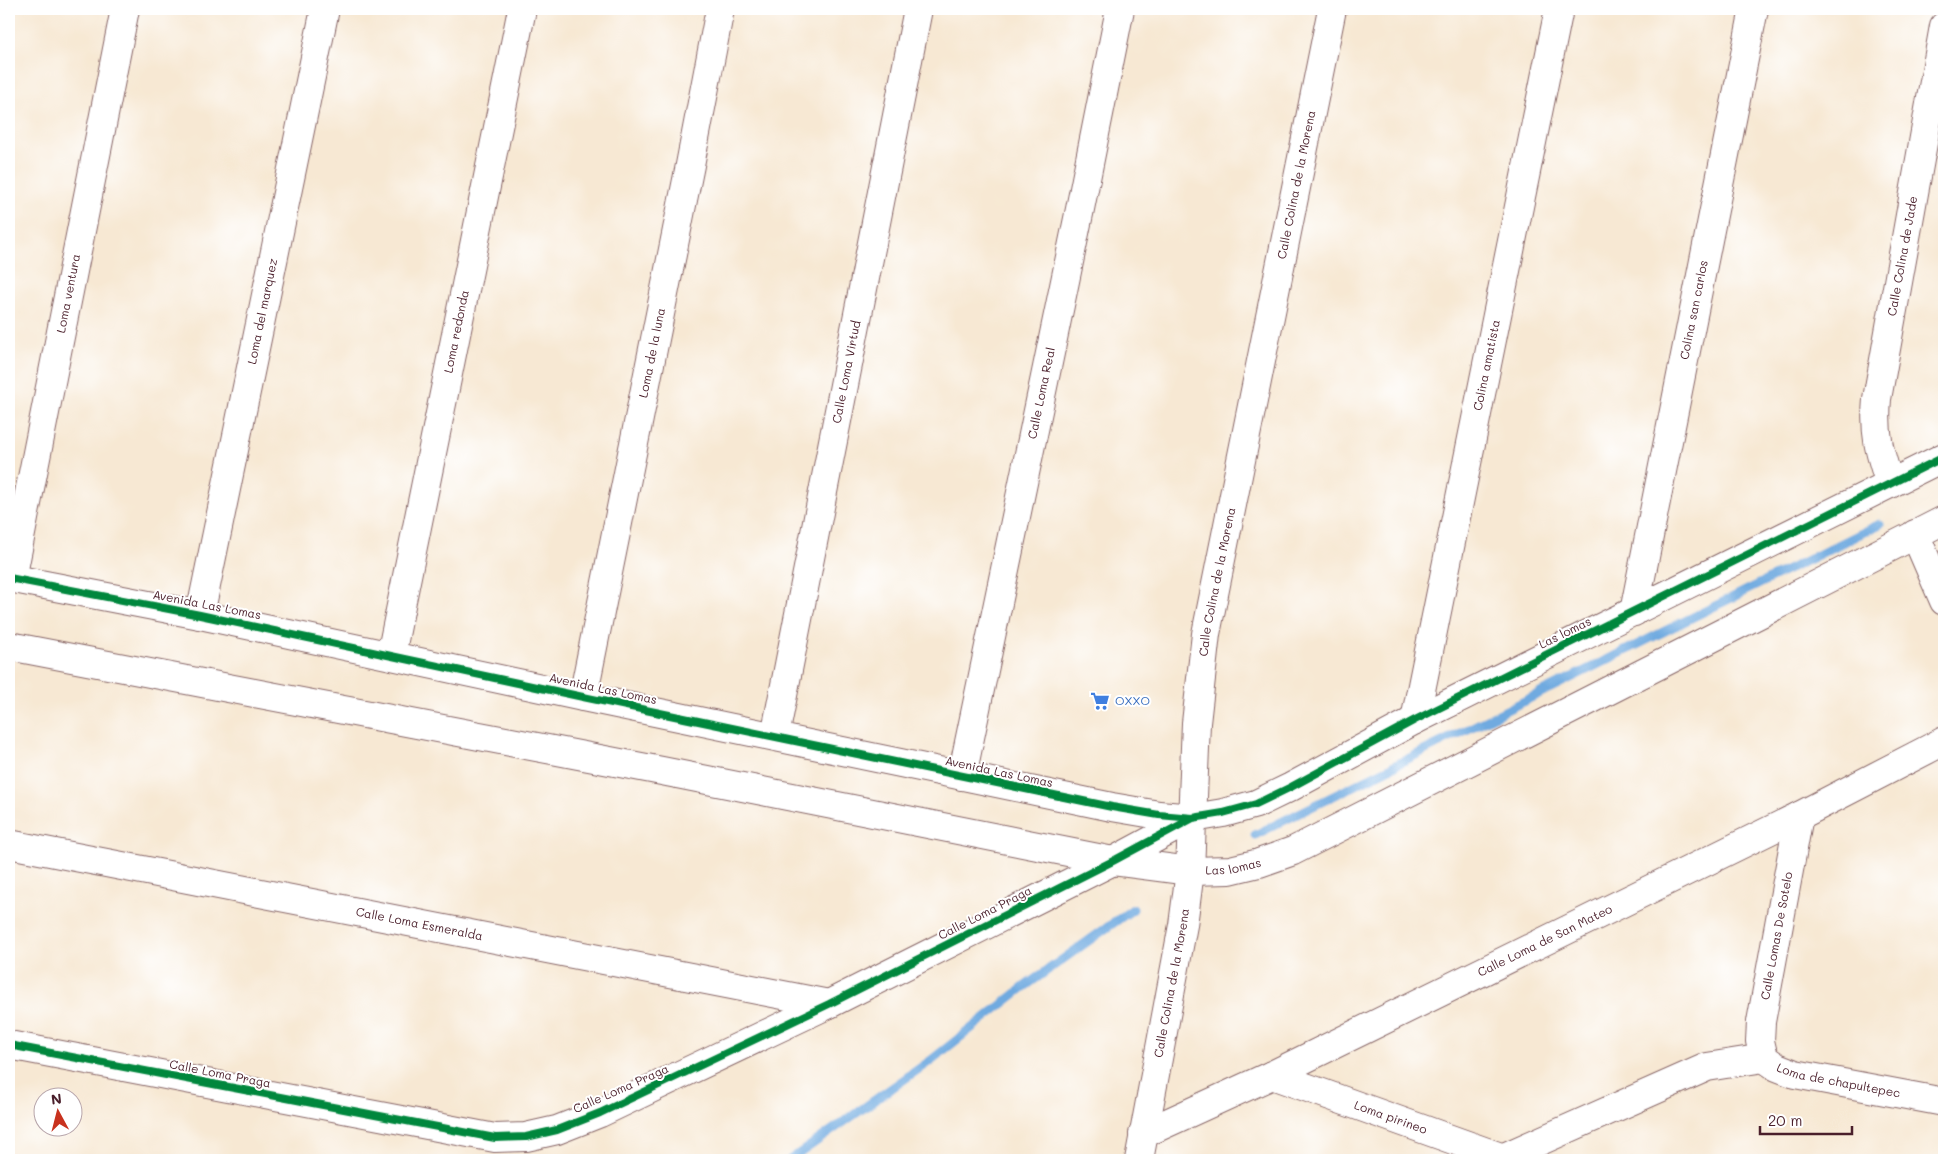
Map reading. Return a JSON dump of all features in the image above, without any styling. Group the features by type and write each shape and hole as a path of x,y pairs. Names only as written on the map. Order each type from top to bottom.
{"street":[{"name":"Loma ventura","path":"10,579 125,9"},
{"name":"Loma del marquez","path":"200,614 325,9"},
{"name":"Loma redonda","path":"391,655 522,9"},
{"name":"Loma de la luna","path":"583,697 720,9"},
{"name":"Calle Loma Virtud","path":"775,736 918,9"},
{"name":"Calle Loma Real","path":"962,776 1120,9"},
{"name":"Calle Colina de la Morena","path":"1141,1147 1183,925 1190,871 1196,724 1206,634 1332,9"},
{"name":"Colina amatista","path":"1415,720 1558,9"},
{"name":"Colina san carlos","path":"1634,612 1754,9"},
{"name":"Calle Colina de Jade","path":"1890,484 1879,451 1875,424 1877,399 1944,26"},
{"name":"Las lomas","path":"1193,818 1223,813 1256,804 1415,720 1944,457"},
{"name":"Las lomas","path":"1190,871 1230,870 1259,863 1293,851 1944,520"},
{"path":"1915,534 1944,601"},
{"name":"Avenida Las Lomas","path":"10,579 200,614 583,697 1112,807 1159,815 1193,818"},
{"path":"9,646 662,771 1114,861 1190,871"},
{"name":"Calle Loma de San Mateo","path":"1141,1147 1272,1075 1799,816 1944,741"},
{"name":"Calle Lomas De Sotelo","path":"1764,1058 1760,1041 1761,1022 1799,816"},
{"name":"Calle Loma Praga","path":"9,1044 495,1138 526,1137 557,1130 600,1113 829,1004 1114,861 1193,818"},
{"name":"Calle Loma Esmeralda","path":"9,844 829,1004"},
{"path":"1506,1159 1707,1067 1764,1058"},
{"name":"Loma de chapultepec","path":"1764,1058 1777,1067 1795,1074 1944,1102"},
{"name":"Loma pirineo","path":"1272,1075 1506,1159"}],"waterway":[{"path":"1255,835 1880,524"},
{"path":"790,1160 930,1061 1024,987 1133,909"}],"cycle path":[{"path":"9,578 200,615 1112,807 1159,815 1193,818 1223,813 1256,804 1415,720 1944,457"},
{"path":"9,1045 495,1138 526,1137 557,1130 600,1113 829,1004 1113,861 1193,818"}],"place":[{"name":"OXXO","path":"1100,701"}]}
